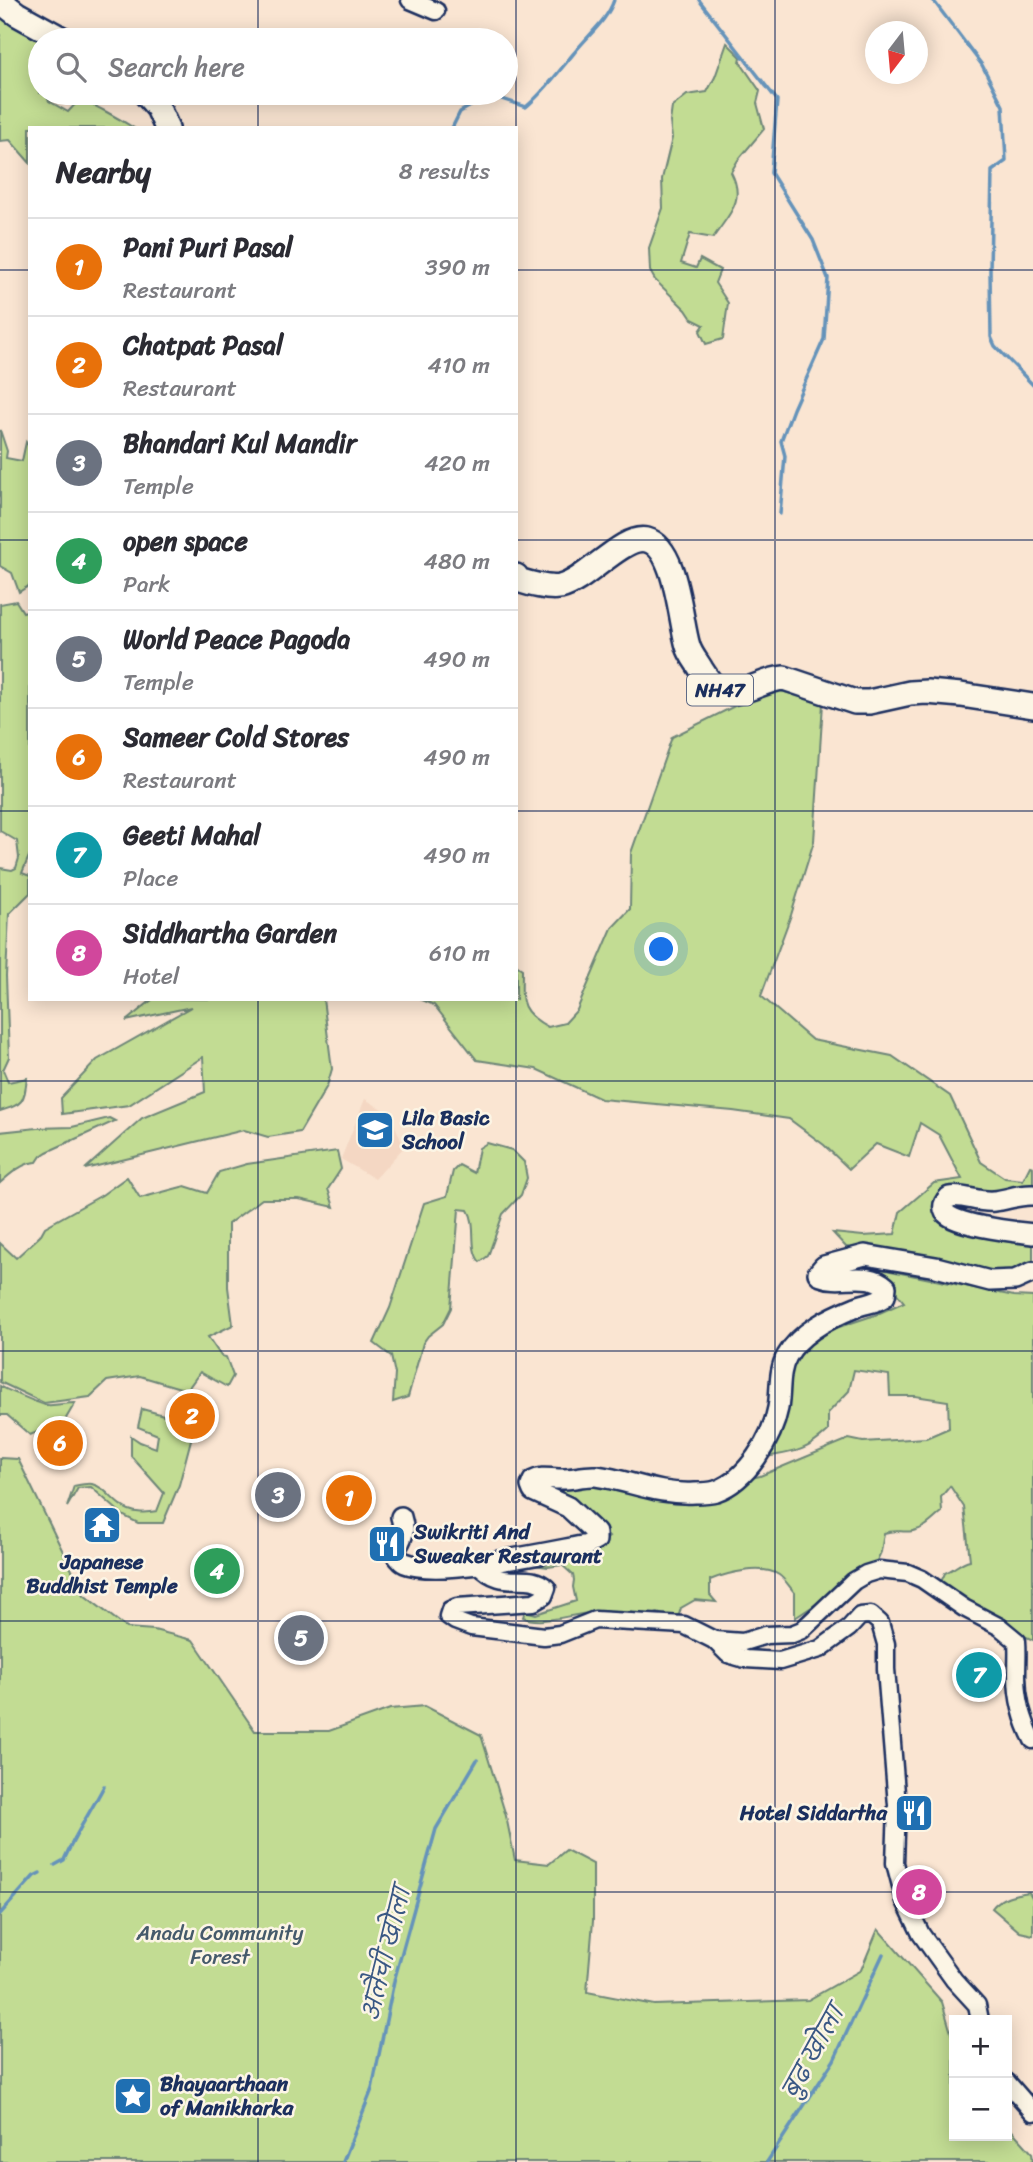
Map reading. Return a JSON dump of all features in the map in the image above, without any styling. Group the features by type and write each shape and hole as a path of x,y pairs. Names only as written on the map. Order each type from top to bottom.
{"highway":[{"path":"0,1 42,28"},
{"path":"155,105 166,126"},
{"name":"NH47","path":"518,580 534,585 559,587 581,577 636,540 646,540 656,544 663,554 673,579 688,648 707,678 721,690 736,692 773,678 784,678 855,702 927,692 1033,706"}],"main road":[{"path":"1033,1195 994,1201 956,1195 949,1197 943,1208 946,1214 953,1218 977,1225 1033,1234"},
{"path":"401,1517 405,1528 394,1551 402,1562 415,1566 478,1564 587,1545 596,1540 596,1532 568,1507 533,1491 533,1481 541,1478 561,1480 592,1476 679,1494 709,1493 731,1483 752,1462 767,1439 778,1410 782,1368 790,1351 816,1328 839,1315 885,1296 886,1287 878,1280 829,1279 818,1273 824,1266 865,1255 990,1281 1014,1280 1033,1272"}],"street":[{"path":"410,0 436,11"},
{"path":"478,1564 488,1575 502,1579 539,1581 547,1588 544,1596 534,1602 457,1607 450,1610 448,1616 471,1627 544,1636 560,1634 595,1620 684,1625 714,1640 729,1654 745,1659 780,1661 820,1649 849,1628 860,1616 871,1615 880,1623 886,1644 897,1805 895,1863 905,1901 921,1934 954,1980 977,2005 979,2015"},
{"path":"714,1640 743,1642 766,1635 792,1634 802,1630 840,1592 866,1574 879,1570 908,1573 1000,1627 1017,1642 1020,1705 1033,1740"},
{"path":"1012,2088 1033,2112"}],"shaded area":[{"name":"Lila Basic School","path":"365,1099 390,1114 404,1147 375,1179 341,1159"}],"green space":[{"path":"0,10 34,28 28,28 28,105 56,105 68,112 74,105 92,105 130,126 28,126 28,161 10,140 0,141"},
{"path":"727,43 741,57 740,62 760,91 757,103 764,129 731,172 737,191 730,214 713,238 690,234 681,263 696,268 700,259 720,270 715,283 728,303 723,339 706,344 700,331 704,325 692,319 655,280 650,271 649,248 663,208 662,179 672,138 672,107 687,95 707,92"},
{"path":"0,430 7,451 6,458 22,461 26,442 28,445 28,586 19,592 12,573 0,566"},
{"path":"16,601 23,612 28,611 28,859 22,873 28,875 28,895 9,914 6,976 9,1057 3,1070 8,1082 27,1078 21,1101 0,1111 0,868 16,868 19,858 17,841 0,831 0,604"},
{"path":"771,688 823,703 814,841 791,915 761,996 812,1040 892,1056 950,1096 981,1162 1005,1178 1023,1180 1030,1166 1033,1167 1033,1189 975,1189 945,1194 940,1206 1033,1239 1033,1267 1010,1276 846,1247 833,1233 863,1236 895,1234 900,1212 934,1183 962,1179 939,1135 920,1123 909,1157 876,1144 849,1169 824,1145 789,1119 601,1099 536,1069 477,1060 434,1005 425,1001 518,1001 518,966 522,969 522,996 526,1009 548,1027 565,1023 577,1010 612,928 630,909 631,853 672,737"},
{"path":"151,1001 323,1001 332,1069 327,1086 300,1132 268,1137 244,1130 85,1169 142,1118 205,1092 203,1057 129,1105 62,1114 61,1098 97,1060 191,1007 126,1021"},
{"path":"109,1118 115,1121 47,1152 37,1162 22,1166 0,1183 0,1132 72,1127"},
{"path":"487,1143 512,1150 524,1162 527,1178 521,1195 503,1214 488,1256 480,1262 474,1250 471,1216 468,1210 459,1209 451,1308 443,1324 423,1343 408,1397 393,1402 395,1374 391,1356 374,1343 390,1308 424,1203 447,1196 453,1171 459,1165 474,1173 479,1148"},
{"path":"337,1151 341,1169 328,1189 334,1207 299,1199 262,1199 228,1224 228,1287 233,1325 208,1337 221,1356 226,1357 233,1376 227,1387 200,1372 187,1390 140,1376 107,1381 90,1397 44,1403 0,1382 0,1243 16,1258 40,1236 45,1227 102,1195 127,1177 140,1198 185,1186 207,1193 219,1172 247,1164"},
{"path":"876,1268 1014,1296 1033,1297 1033,1640 940,1584 945,1573 970,1560 964,1507 950,1486 941,1497 942,1512 932,1521 917,1530 884,1533 881,1552 875,1565 795,1618 795,1593 779,1575 763,1570 735,1572 710,1580 710,1595 716,1602 695,1600 681,1608 677,1621 658,1613 634,1616 593,1613 548,1620 523,1617 525,1611 536,1614 576,1601 573,1575 562,1565 548,1567 518,1563 599,1544 609,1537 599,1527 544,1493 549,1485 601,1480 649,1493 760,1476 849,1439 863,1442 926,1438 949,1428 948,1401 915,1396 890,1396 889,1375 854,1370 849,1391 828,1413 828,1431 806,1447 766,1457 791,1355 821,1333 904,1302"},
{"path":"0,1386 46,1405 75,1403 61,1427 46,1436 37,1432 30,1435 7,1415 0,1415"},
{"path":"142,1409 178,1419 193,1432 179,1485 163,1523 138,1523 124,1516 91,1487 78,1488 67,1507 74,1486 90,1484 98,1486 129,1510 157,1511 164,1493 131,1456 131,1436 156,1448 158,1435 138,1427"},
{"name":"Anadu Community Forest","path":"0,1458 18,1459 84,1595 127,1628 154,1630 193,1640 255,1731 329,1731 390,1709 425,1706 481,1735 506,1816 515,1860 549,1864 566,1850 593,1864 593,1921 587,1992 654,2005 808,2000 861,1970 878,1929 942,2002 949,2026 949,2141 1012,2141 1012,2131 1032,2153 1033,2162 0,2162"},
{"path":"1029,1892 1033,1899 1033,1935 1020,1932 992,1908 1004,1898"}],"waterway":[{"path":"518,104 526,107 546,87 602,21 614,0"},
{"path":"699,0 777,100 771,173 813,240 828,278 824,339 781,441 785,456 780,514"},
{"path":"933,0 982,65 1003,106 1006,161 992,171 991,337 995,346 1033,385"},
{"path":"453,126 460,112 472,105"},
{"name":"अलैची खोला","path":"343,2162 372,2089 394,1981 436,1829 477,1760"},
{"path":"55,1865 64,1860 104,1786"},
{"path":"0,1914 34,1876 40,1873"},
{"name":"बुढ खोला","path":"767,2162 834,2060 883,1954"}],"place":[{"name":"Lila Basic School","path":"375,1130"},
{"name":"Chatpat Pasal","path":"192,1416"},
{"name":"Sameer Cold Stores","path":"60,1443"},
{"name":"Bhandari Kul Mandir","path":"278,1495"},
{"name":"Pani Puri Pasal","path":"349,1498"},
{"name":"Japanese Buddhist Temple","path":"102,1525"},
{"name":"Swikriti And Sweaker Restaurant","path":"387,1544"},
{"name":"open space","path":"217,1571"},
{"name":"World Peace Pagoda","path":"301,1638"},
{"name":"Geeti Mahal","path":"979,1675"},
{"name":"Hotel Siddartha","path":"914,1813"},
{"name":"Siddhartha Garden","path":"919,1892"},
{"name":"Bhayaarthaan of Manikharka","path":"133,2096"}]}
